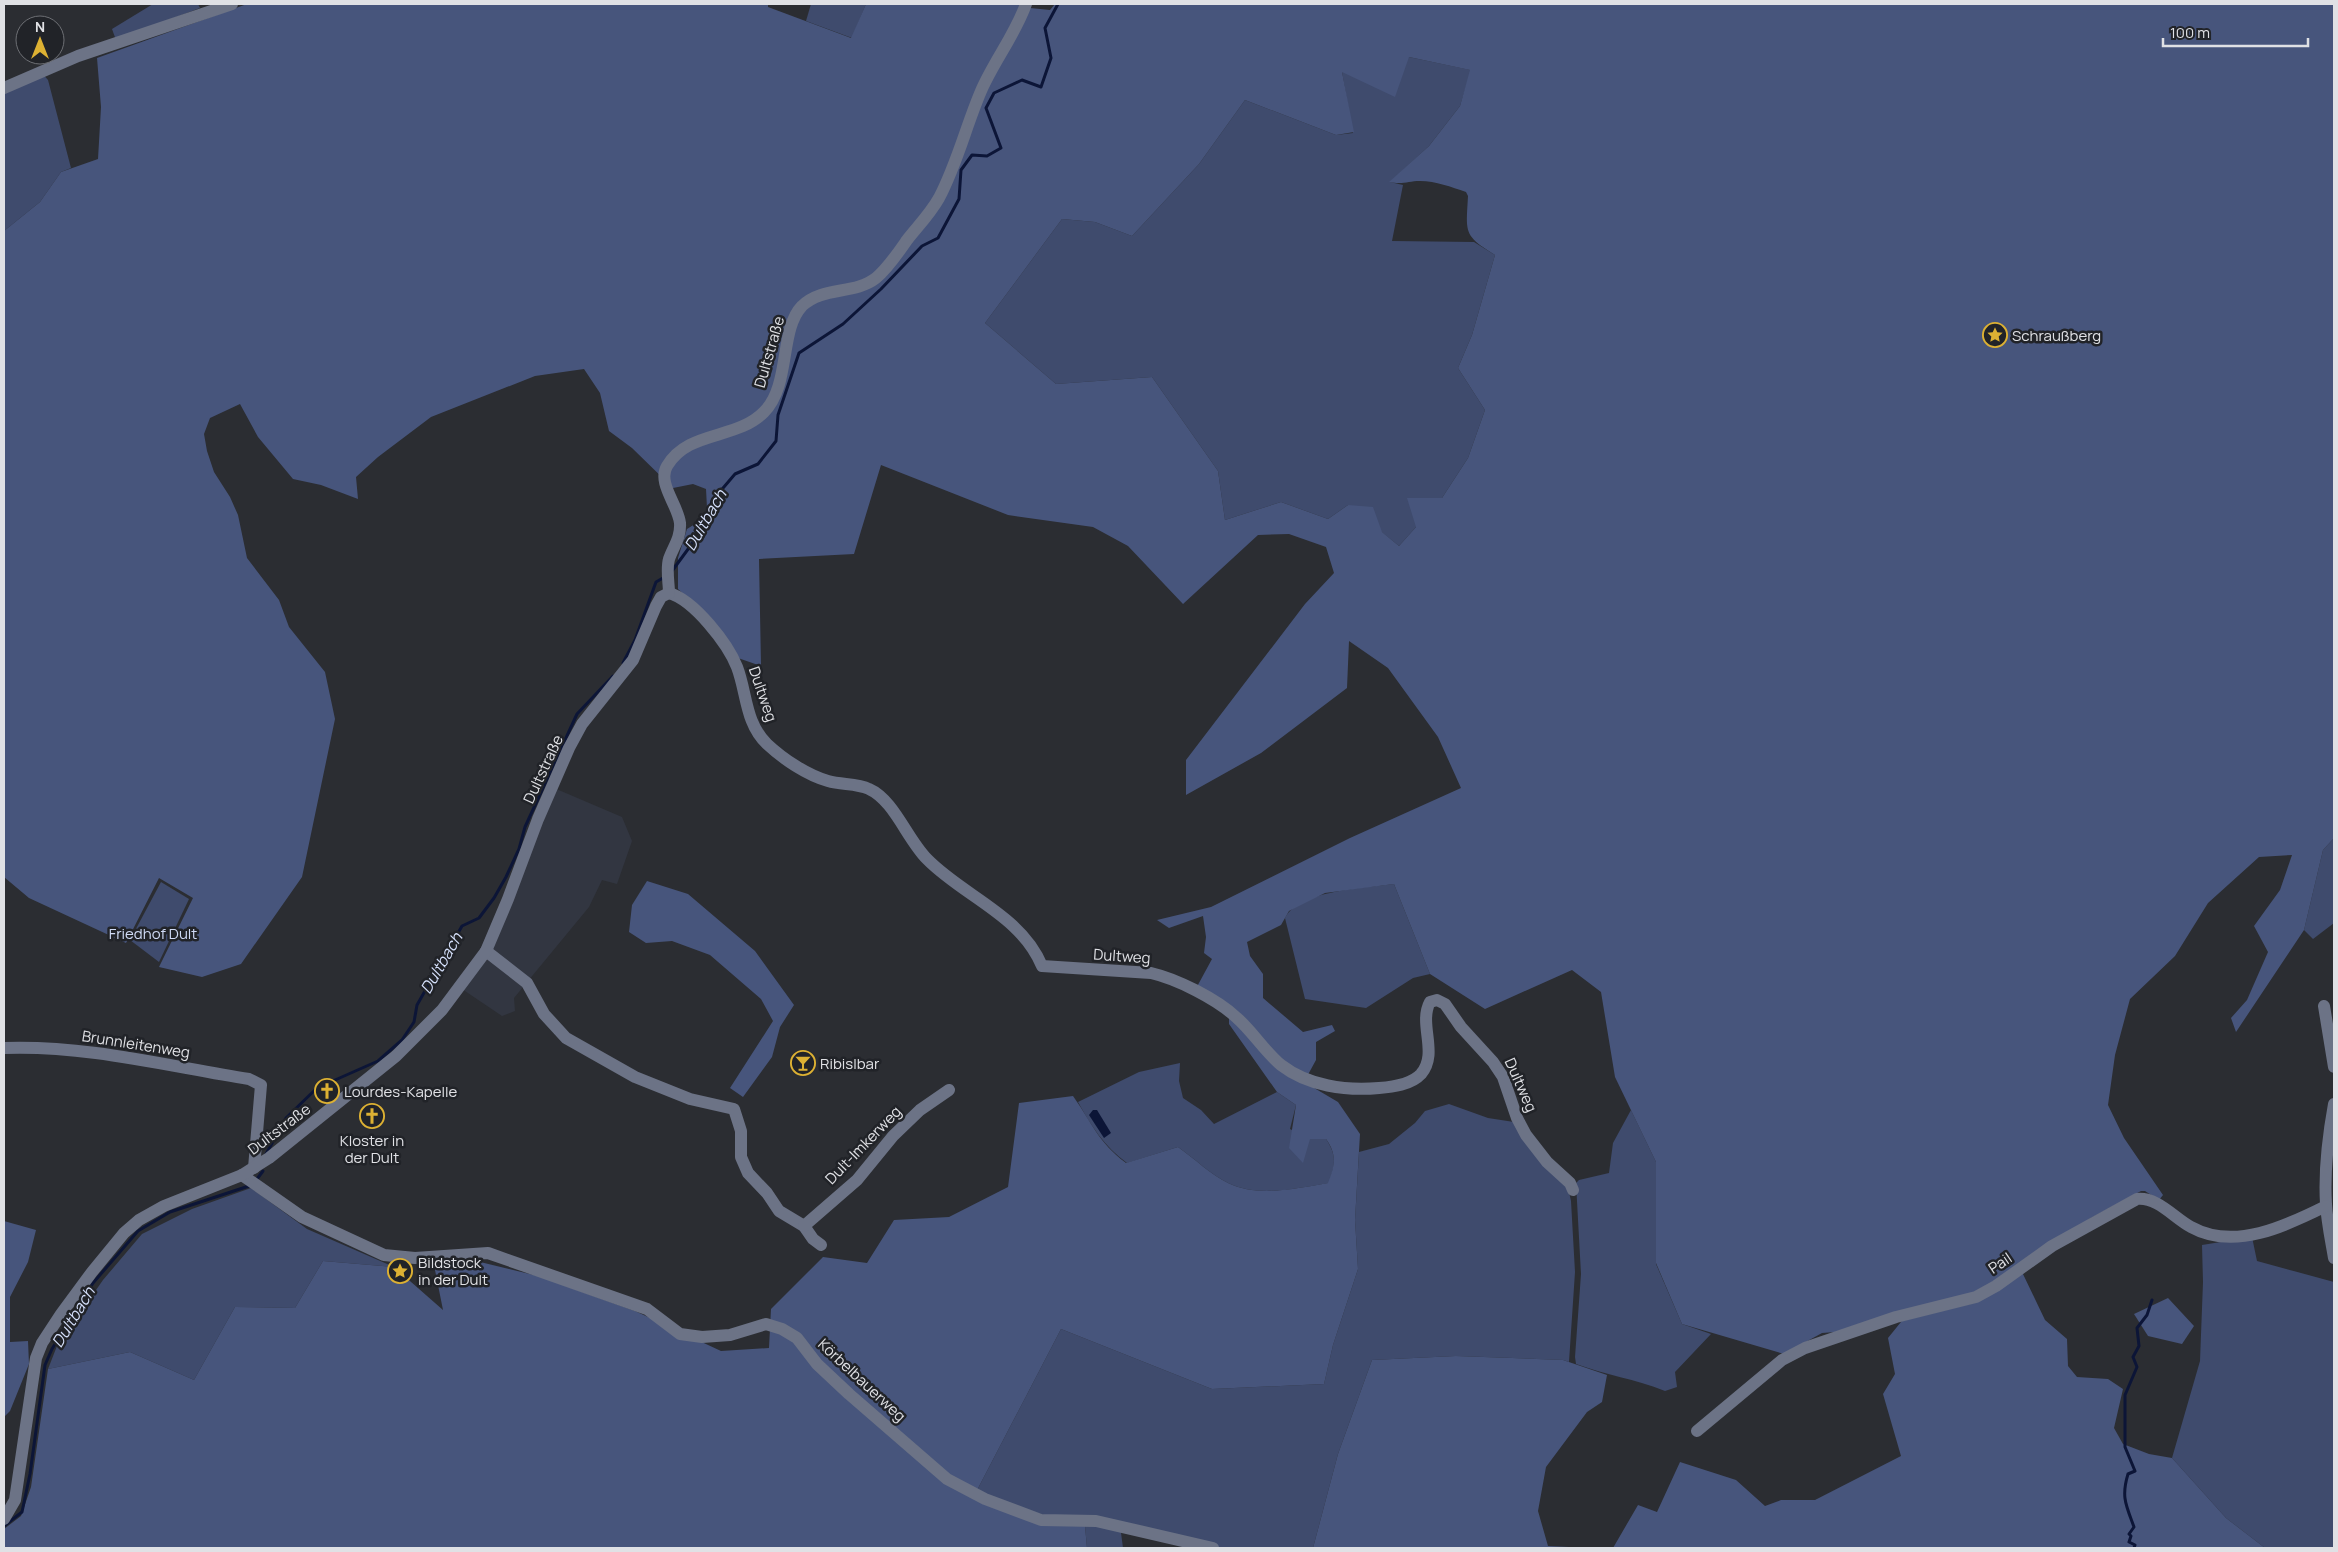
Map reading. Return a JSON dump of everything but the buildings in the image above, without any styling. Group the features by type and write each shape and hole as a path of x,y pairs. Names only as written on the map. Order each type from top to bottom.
{"street":[{"path":"4,88 78,56 232,4"},
{"name":"Dultstraße","path":"4,1519 15,1500 36,1358 42,1343 92,1272 124,1233 139,1220 164,1206 242,1175 320,1119 396,1056 442,1010 486,951 508,899 540,812 569,748 582,724 633,660 656,606 662,597 670,593 668,561 678,541 680,524 677,510 665,483 666,468 676,454 686,446 744,428 756,421 766,410 782,375 794,319 801,307 813,298 827,293 858,287 876,278 930,214 940,196 981,91 1018,27 1026,4"},
{"name":"Dultweg","path":"670,593 679,596 690,604 708,622 737,667 751,719 765,742 781,756 812,774 828,781 870,789 885,800 913,842 927,859 1018,930 1038,956 1042,966 1151,973 1165,976 1236,1016 1282,1065 1324,1085 1342,1088 1390,1087 1408,1082 1421,1074 1428,1062 1429,1051 1425,1010 1430,1002 1437,1000 1445,1004 1461,1027 1493,1062 1503,1077 1517,1118 1526,1135 1547,1162 1570,1183 1573,1190"},
{"path":"486,951 527,982 544,1014 566,1038 635,1077 690,1099 734,1109 741,1131 741,1157 748,1173 779,1211 804,1226 813,1239 821,1245"},
{"path":"2324,1006 2334,1067"},
{"name":"Brunnleitenweg","path":"4,1048 41,1047 80,1050 249,1080 261,1085 254,1168"},
{"name":"Dult-Imkerweg","path":"804,1226 857,1180 893,1136 920,1110 948,1090"},
{"path":"2334,1104 2327,1156 2326,1206 2334,1258"},
{"name":"Körbelbauerweg","path":"242,1175 302,1217 384,1255 415,1258 488,1252 646,1309 680,1334 702,1338 730,1335 766,1324 782,1329 797,1338 818,1364 856,1400 947,1479 962,1488 985,1499 1041,1520 1096,1521 1213,1548"},
{"name":"Pail","path":"1697,1431 1782,1360 1805,1348 1896,1317 1976,1297 1996,1286 2052,1246 2138,1199 2152,1201 2190,1227 2205,1234 2219,1236 2258,1233 2284,1226 2326,1206"}],"shaded area":[{"path":"247,4 768,4 768,7 851,38 866,4 1031,4 1030,8 1050,10 1055,4 2334,4 2334,838 2323,850 2304,930 2236,1032 2231,1018 2247,1000 2268,952 2254,926 2280,890 2292,855 2259,857 2208,903 2175,956 2130,999 2115,1055 2108,1105 2124,1138 2163,1195 2159,1200 2145,1191 2141,1191 2091,1218 1991,1283 1966,1296 1835,1332 1822,1333 1784,1354 1682,1324 1656,1263 1656,1162 1615,1077 1601,992 1572,970 1485,1009 1430,974 1394,884 1325,893 1289,911 1281,925 1247,942 1250,956 1263,974 1263,998 1303,1032 1332,1025 1335,1031 1316,1042 1316,1060 1304,1082 1338,1102 1360,1134 1355,1220 1358,1269 1333,1345 1324,1384 1212,1389 1061,1329 974,1496 1085,1526 1087,1548 4,1548 4,1529 21,1516 31,1487 48,1369 130,1352 194,1380 235,1307 295,1308 323,1261 394,1267 443,1310 434,1265 476,1261 538,1276 635,1311 721,1351 769,1348 771,1309 823,1257 867,1263 894,1220 949,1217 1008,1187 1019,1103 1073,1096 1102,1140 1126,1163 1178,1147 1215,1176 1240,1188 1265,1191 1328,1183 1334,1160 1330,1144 1326,1139 1310,1139 1303,1163 1289,1148 1296,1105 1277,1092 1229,1024 1229,1016 1193,994 1212,959 1204,953 1206,937 1203,916 1169,928 1157,920 1211,907 1350,838 1461,788 1438,737 1388,668 1349,641 1347,688 1261,753 1186,795 1186,760 1305,604 1334,573 1326,547 1289,534 1258,535 1183,604 1128,546 1093,527 1008,515 881,465 854,554 759,559 761,666 738,658 713,622 678,589 678,558 687,529 703,519 707,508 706,489 693,484 673,488 632,448 609,431 600,393 584,369 535,376 431,417 378,457 356,477 358,499 321,485 293,479 258,437 240,404 210,418 204,434 207,451 214,472 230,497 238,515 247,558 279,600 289,627 325,672 335,719 302,877 241,964 202,977 159,967 193,898 159,878 126,943 29,898 4,877 4,231 40,202 61,172 98,159 101,107 97,58","holes":["1409,57 1470,70 1460,106 1429,146 1389,182 1432,182 1466,192 1468,196 1467,226 1469,232 1477,243 1495,255 1472,335 1458,368 1485,410 1468,458 1442,498 1407,498 1416,527 1399,546 1382,532 1373,507 1348,505 1328,519 1281,502 1225,520 1218,471 1152,377 1056,384 985,323 1062,219 1095,222 1132,236 1199,164 1245,100 1336,135 1354,132 1342,72 1395,97"]},
{"path":"554,788 622,817 632,841 617,884 602,880 589,907 514,998 515,1011 502,1016 462,989"},
{"path":"647,881 688,894 755,951 794,1005 780,1027 772,1057 743,1097 730,1088 773,1021 761,999 710,955 672,941 646,943 629,932 632,905"},
{"path":"1093,1110 1097,1110 1111,1133 1104,1138 1089,1115"},
{"path":"4,1221 36,1230 28,1262 10,1297 10,1342 28,1341 29,1364 10,1411 4,1417"},
{"path":"2022,1272 2045,1320 2067,1339 2068,1366 2077,1377 2108,1379 2123,1389 2114,1428 2123,1444 2149,1454 2172,1458 2226,1518 2265,1548 1613,1548 1638,1505 1657,1512 1680,1462 1736,1480 1765,1506 1781,1500 1815,1500 1901,1456 1883,1394 1895,1374 1888,1338 1905,1317 1970,1304"},
{"path":"2168,1298 2194,1326 2182,1344 2148,1336 2134,1314"},
{"path":"1456,1356 1563,1360 1607,1375 1602,1402 1587,1412 1546,1467 1538,1511 1548,1546 1590,1548 1313,1548 1338,1454 1372,1360"}],"green space":[{"path":"153,4 198,4 200,8 116,40 112,29"},
{"path":"811,4 866,4 852,38 806,21"},
{"path":"1409,57 1471,70 1460,106 1429,146 1390,182 1403,185 1392,241 1474,242 1495,255 1472,335 1458,368 1485,410 1468,458 1442,498 1399,546 1348,505 1328,519 1281,502 1225,520 1218,471 1152,377 1056,384 985,323 1062,219 1095,222 1132,236 1199,164 1245,100 1336,135 1353,133 1342,72"},
{"path":"39,70 48,80 71,168 61,172 40,202 4,231 4,85"},
{"path":"2334,838 2334,923 2313,939 2304,930 2323,850"},
{"name":"Friedhof Dult","path":"161,882 189,899 159,962 130,940"},
{"path":"1394,884 1430,974 1413,978 1366,1008 1305,999 1285,918 1304,901 1318,896 1351,889"},
{"path":"1180,1063 1179,1081 1183,1098 1201,1110 1214,1124 1277,1092 1296,1105 1290,1129 1310,1139 1326,1139 1330,1145 1334,1165 1329,1183 1265,1191 1240,1188 1215,1176 1178,1147 1127,1163 1111,1150 1078,1102 1139,1072"},
{"path":"1449,1104 1488,1118 1514,1122 1568,1187 1571,1201 1575,1272 1569,1362 1563,1360 1456,1356 1372,1360 1338,1454 1313,1548 1221,1548 1120,1525 1123,1548 1087,1548 1085,1526 974,1496 1061,1329 1212,1389 1324,1384 1333,1345 1358,1269 1355,1220 1359,1152 1389,1144 1415,1123 1425,1111"},
{"path":"1631,1110 1656,1162 1656,1264 1682,1324 1711,1334 1675,1372 1677,1387 1665,1391 1576,1364 1575,1357 1581,1274 1576,1183 1579,1180 1609,1173 1613,1143"},
{"path":"251,1188 307,1229 394,1267 323,1261 295,1308 235,1307 194,1380 130,1352 48,1369 57,1346 103,1280 142,1234 192,1209"},
{"path":"2252,1237 2257,1261 2334,1282 2334,1548 2265,1548 2226,1518 2172,1458 2200,1361 2203,1282 2202,1245"}],"waterway":[{"name":"Dultbach","path":"672,571 705,526 712,501 735,474 758,464 776,441 778,415 799,353 843,324 881,289 922,246 938,238 959,199 961,170 972,155 987,156 1001,148 986,108 994,93 1022,80 1041,87 1051,58 1045,28 1058,4"},
{"name":"Dultbach","path":"623,663 635,640 656,582 663,578"},
{"name":"Dultbach","path":"266,1154 286,1118 317,1088 378,1061 402,1040 414,1022 417,1005 462,926 479,918 494,898 506,877 519,849 525,827 577,714 613,676"},
{"name":"Dultbach","path":"257,1179 263,1171"},
{"name":"Dultbach","path":"4,1526 22,1512 30,1474 45,1365 52,1349 93,1283 138,1231 170,1212 249,1186"},
{"path":"2134,1548 2135,1545 2129,1542 2131,1536 2129,1534 2134,1527 2125,1495 2128,1474 2135,1471 2125,1447 2125,1395 2137,1367 2133,1357 2139,1346 2137,1328 2147,1315 2152,1300"}],"place":[{"name":"Schraußberg","path":"1995,335"},
{"name":"Ribislbar","path":"803,1063"},
{"name":"Lourdes-Kapelle","path":"327,1091"},
{"name":"Kloster in der Dult","path":"372,1116"},
{"name":"Bildstock in der Dult","path":"400,1271"}]}
